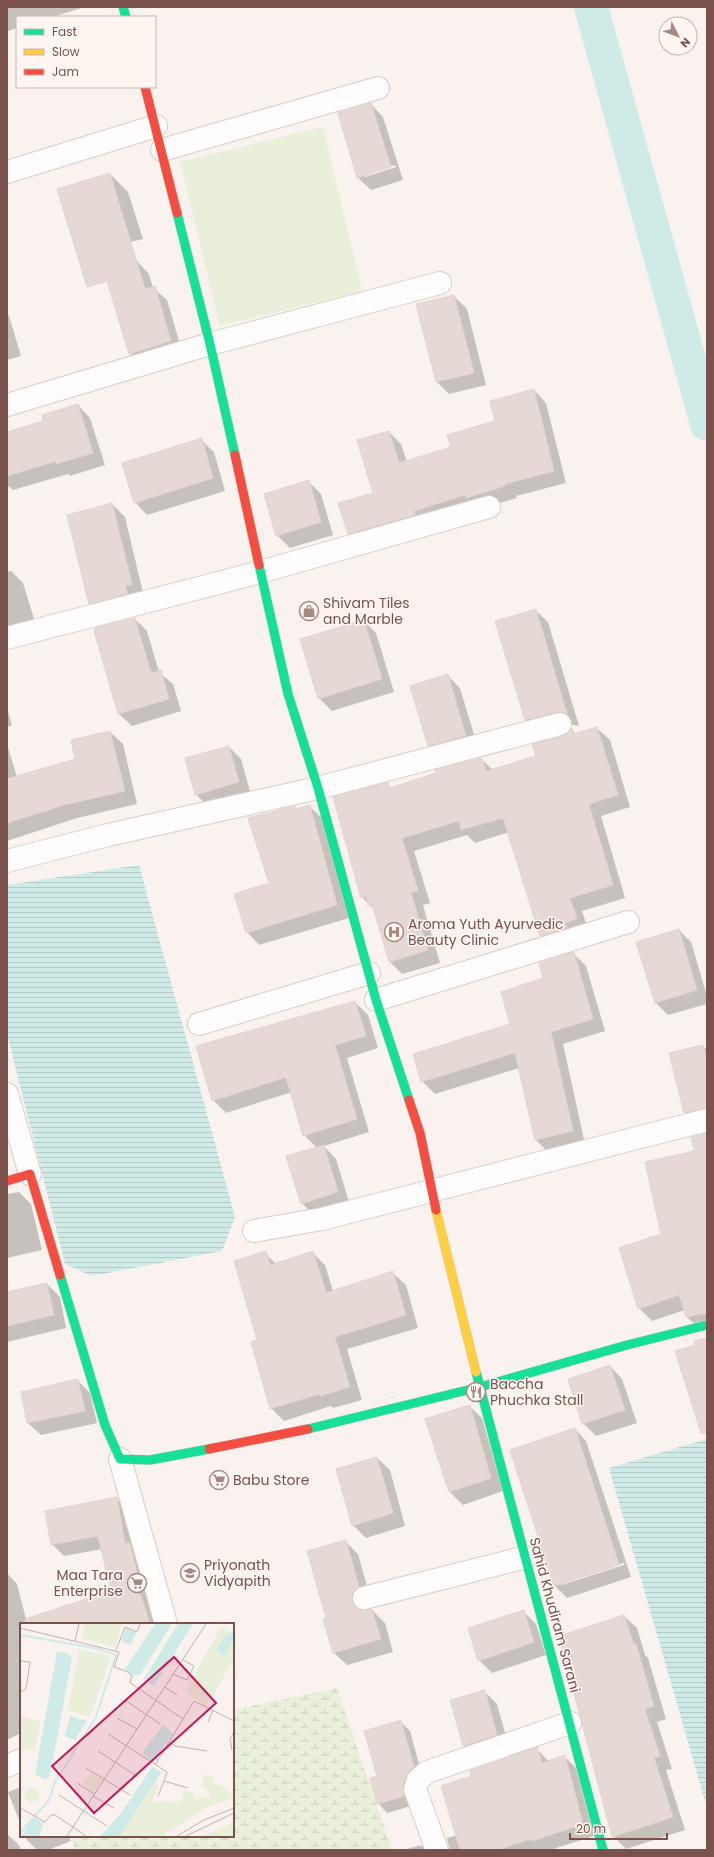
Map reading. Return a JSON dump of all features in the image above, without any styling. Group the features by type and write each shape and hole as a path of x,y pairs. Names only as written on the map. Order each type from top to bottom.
{"street":[{"name":"Sahid Khudiram Sarani","path":"145,88 210,344 288,694 318,788 376,1000 420,1134 431,1190 480,1386 604,1850"},
{"path":"162,150 378,88"},
{"path":"7,172 156,126"},
{"path":"7,405 210,344 440,283"},
{"path":"7,638 260,572 489,508"},
{"path":"7,861 108,835 318,788 560,724"},
{"path":"376,1000 628,922"},
{"path":"198,1024 369,973"},
{"path":"7,1094 105,1425 120,1459 166,1623"},
{"path":"254,1231 322,1219 707,1120"},
{"path":"7,1181 30,1174"},
{"path":"120,1459 150,1460 277,1436 480,1386 627,1344 707,1325"},
{"path":"364,1598 526,1557"},
{"path":"437,1850 415,1789 418,1780 426,1772 570,1723"},
{"path":"7,1766 20,1760"}],"green space":[{"path":"323,127 362,291 220,326 180,162"},
{"path":"337,1688 392,1850 75,1850 71,1837 234,1837 234,1710"}],"water":[{"path":"139,865 235,1217 222,1251 92,1276 65,1264 7,1034 7,885"},
{"path":"707,1439 707,1808 609,1468"}],"building":[{"path":"371,103 391,167 357,178 338,113"},
{"path":"110,173 145,289 155,286 171,341 129,354 107,281 87,287 57,189"},
{"path":"454,295 474,373 436,382 416,304"},
{"path":"534,389 554,471 505,484 505,486 466,498 465,495 414,511 415,515 348,534 338,503 373,493 357,440 389,431 399,463 451,447 447,435 495,421 490,401"},
{"path":"78,404 93,453 56,464 56,461 7,476 7,432 43,421 42,415"},
{"path":"202,438 213,478 134,503 122,463"},
{"path":"309,480 321,522 276,536 264,494"},
{"path":"112,503 132,584 125,586 128,594 89,604 67,515"},
{"path":"536,609 567,714 557,712 525,720 495,621"},
{"path":"135,618 151,673 161,670 169,699 118,714 94,631 95,628"},
{"path":"364,620 382,679 318,699 300,639"},
{"path":"448,674 466,736 428,746 410,686"},
{"path":"597,727 618,795 589,804 613,885 570,898 577,919 565,923 567,928 540,936 503,818 461,830 459,821 402,838 418,891 411,893 428,950 389,962 372,904 368,906 366,896 361,898 333,797 388,782 390,788 436,773 435,770 482,758 486,771 536,756 532,744 564,736 572,728 573,734"},
{"path":"110,731 125,791 64,805 7,823 7,779 75,759 71,740"},
{"path":"229,746 239,782 195,795 185,758"},
{"path":"310,805 337,905 246,933 234,894 269,883 248,818 295,806 296,809"},
{"path":"679,929 697,990 655,1003 636,942"},
{"path":"574,952 593,1019 551,1032 573,1131 535,1140 515,1053 421,1082 413,1054 510,1024 501,992 543,978 539,963"},
{"path":"355,1001 366,1036 335,1045 357,1119 303,1136 286,1077 212,1101 196,1046"},
{"path":"703,1045 707,1060 707,1108 684,1113 669,1053"},
{"path":"707,1133 707,1313 686,1317 679,1295 638,1309 619,1248 661,1234 645,1162 694,1151 691,1137"},
{"path":"324,1145 338,1192 301,1204 286,1156"},
{"path":"266,1251 270,1265 313,1251 326,1293 393,1271 406,1315 335,1337 350,1387 320,1396 319,1394 270,1409 251,1342 257,1340 234,1261"},
{"path":"47,1283 54,1315 7,1326 7,1292"},
{"path":"707,1338 707,1433 701,1433 675,1351 695,1345 694,1341"},
{"path":"610,1365 625,1410 582,1424 568,1379"},
{"path":"78,1379 85,1411 27,1423 21,1392"},
{"path":"470,1405 491,1478 449,1492 425,1419"},
{"path":"575,1428 619,1565 554,1586 510,1450"},
{"path":"377,1457 393,1513 352,1526 336,1469"},
{"path":"117,1497 125,1544 130,1543 138,1577 135,1577 150,1623 26,1623 25,1619 111,1591 98,1536 51,1545 45,1511"},
{"path":"346,1540 359,1587 352,1594 352,1601 360,1610 372,1609 381,1639 333,1653 323,1619 326,1618 307,1551"},
{"path":"524,1610 534,1642 478,1661 468,1628"},
{"path":"624,1615 634,1645 636,1644 654,1706 645,1709 660,1756 654,1758 673,1817 612,1837 559,1636"},
{"path":"485,1690 497,1735 463,1746 450,1700"},
{"path":"401,1720 414,1767 406,1776 403,1785 404,1796 377,1804 370,1778 377,1776 364,1731"},
{"path":"537,1747 542,1763 565,1755 583,1824 532,1841 531,1839 497,1850 460,1850 441,1786 471,1776 470,1771"}],"waterway":[{"path":"591,7 707,424"}],"traffic: fast":[{"path":"123,7 126,16"},
{"path":"177,213 210,344 235,455"},
{"path":"259,565 288,694 318,788 376,1000 409,1100"},
{"path":"60,1275 105,1425 120,1459 150,1460 209,1449"},
{"path":"308,1429 480,1387 627,1345 707,1325"},
{"path":"476,1372 603,1850"}],"traffic: slow":[{"path":"436,1210 476,1372"}],"traffic: jam":[{"path":"145,88 177,213"},
{"path":"235,455 259,565"},
{"path":"409,1100 420,1133 436,1210"},
{"path":"7,1181 30,1174 60,1275"},
{"path":"209,1449 308,1429"}],"place":[{"name":"Shivam Tiles and Marble","path":"309,611"},
{"name":"Aroma Yuth Ayurvedic Beauty Clinic","path":"394,932"},
{"name":"Baccha Phuchka Stall","path":"476,1392"},
{"name":"Babu Store","path":"219,1480"},
{"name":"Priyonath Vidyapith","path":"190,1573"},
{"name":"Maa Tara Enterprise","path":"137,1583"}]}
